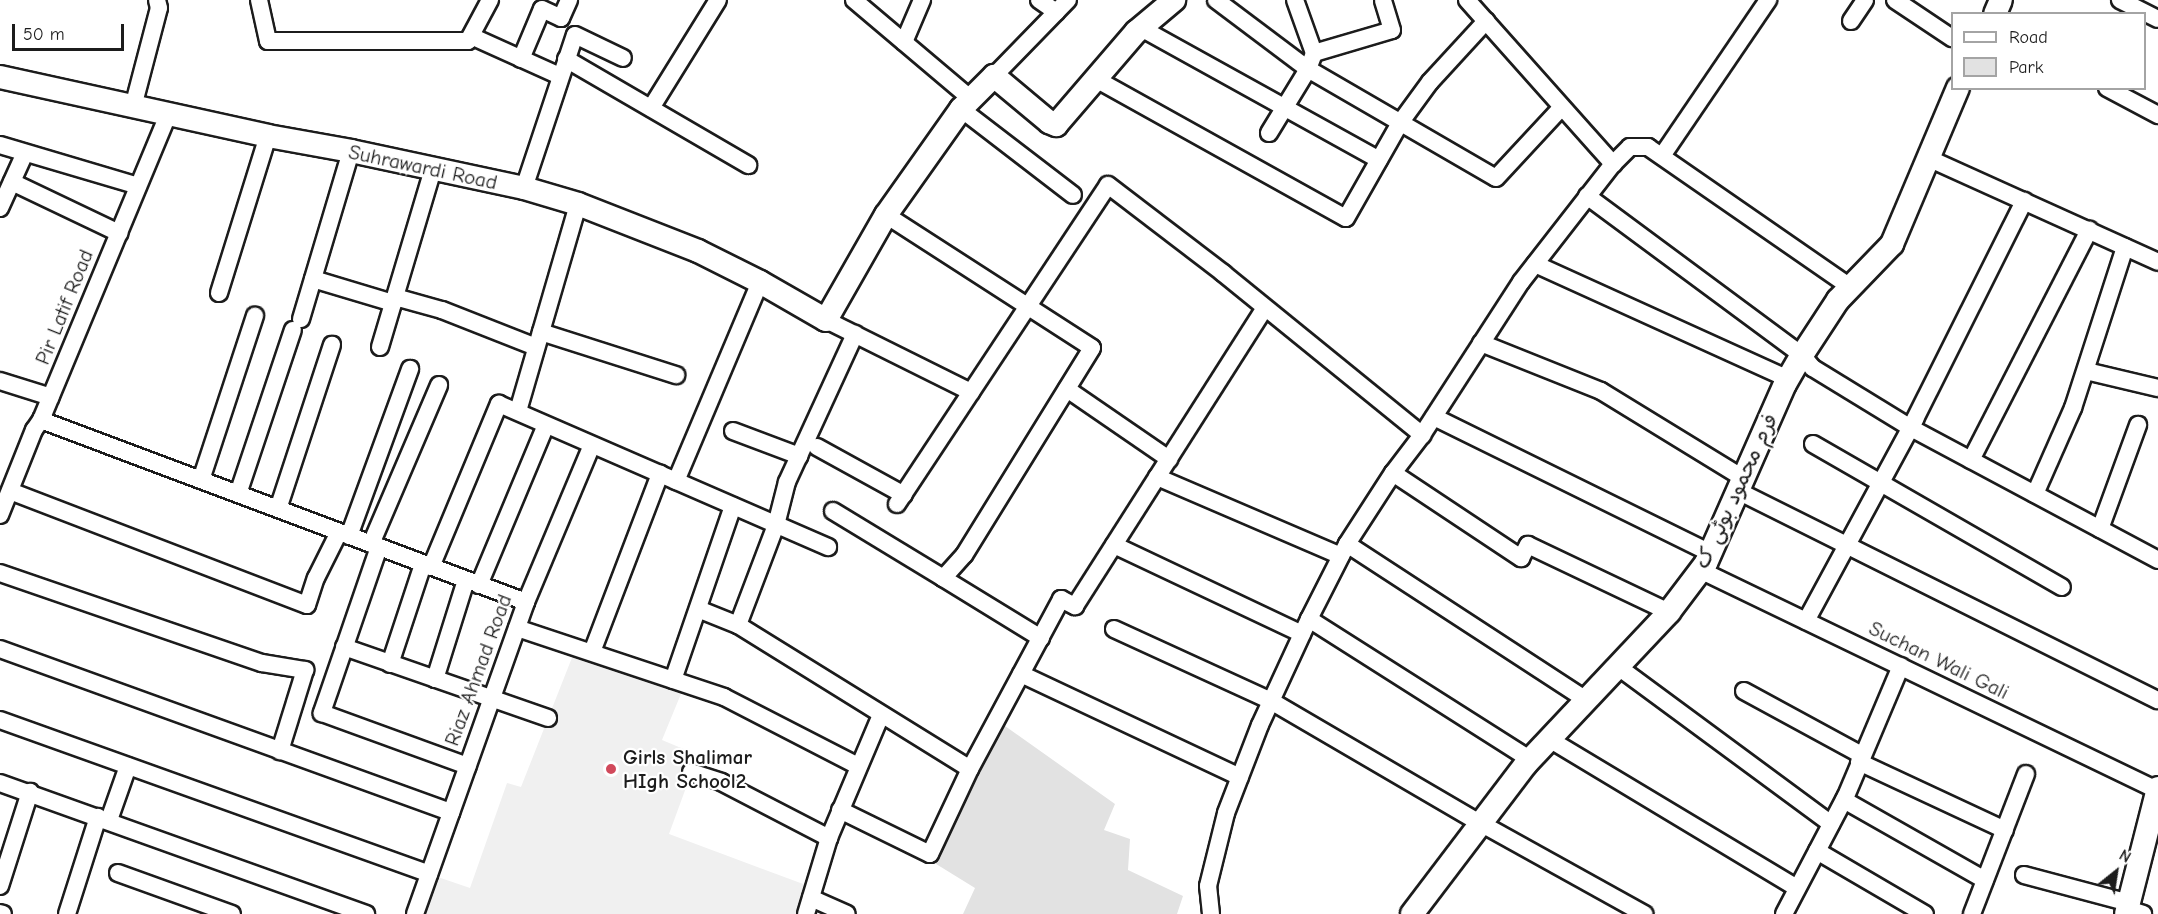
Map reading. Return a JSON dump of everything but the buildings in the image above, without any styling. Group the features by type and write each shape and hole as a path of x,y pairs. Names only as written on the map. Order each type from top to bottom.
{"street":[{"path":"133,107 159,8 157,0"},
{"path":"259,0 268,41 468,41 490,0"},
{"path":"521,59 542,9 561,18 569,0"},
{"path":"651,108 718,0"},
{"path":"904,42 922,0"},
{"path":"971,392 826,320 886,215 966,104 1062,6 1039,0"},
{"path":"994,76 1049,122 1056,125 1062,121 1094,78 1141,28 1174,0"},
{"path":"1216,0 1308,69 1496,178 1562,108"},
{"path":"1269,133 1308,69 1314,53 1295,0"},
{"path":"1314,53 1392,30 1383,0"},
{"path":"1467,0 1613,164"},
{"path":"1662,156 1768,0"},
{"path":"1851,21 1865,0"},
{"path":"1895,0 1951,37"},
{"path":"2120,0 2144,12"},
{"path":"864,3 966,104 1073,195"},
{"path":"1094,78 1346,218 1400,123 1430,82 1486,21"},
{"path":"1141,28 1379,160"},
{"path":"524,188 575,35 623,58"},
{"path":"471,36 560,76"},
{"path":"566,59 748,165"},
{"name":"Suhrawardi Road","path":"0,77 168,115 524,188 578,204 698,251 760,282 826,320"},
{"name":"فرم محمود بوٹی ک","path":"1412,914 1530,759 1669,612 1705,562 1802,355 1838,300 1892,244 1957,90"},
{"path":"2111,90 2158,115"},
{"name":"Pir Latif Road","path":"0,515 34,429 41,420 51,397 168,115"},
{"path":"219,293 268,136"},
{"path":"0,145 138,186"},
{"path":"1211,914 1208,886 1226,813 1305,626 1344,550 1393,473 1422,435 1535,264 1587,196 1630,147 1648,147 1850,287"},
{"path":"238,494 313,279 351,151"},
{"path":"0,208 25,153"},
{"path":"1928,158 2158,262"},
{"path":"380,347 433,169"},
{"path":"12,182 119,233"},
{"path":"818,447 900,499 1108,185 1422,435"},
{"path":"1587,196 1802,355 1813,368 1911,428 2158,560"},
{"path":"1806,621 1911,428 2024,201"},
{"path":"518,411 578,204"},
{"path":"886,215 1092,348 964,555 943,578"},
{"path":"1971,460 2089,230"},
{"path":"2035,494 2073,408 2125,247"},
{"path":"1535,264 1789,379"},
{"path":"313,279 442,310 538,340 676,375"},
{"path":"676,481 760,282"},
{"path":"840,810 930,854 970,769 1062,599 1076,606 1265,308"},
{"path":"201,480 255,316"},
{"path":"738,625 776,525 787,482 855,334"},
{"path":"1481,343 1601,391 1740,485 1847,546 2158,700"},
{"path":"278,509 332,345"},
{"path":"10,491 307,605 316,578 344,534 410,369"},
{"path":"2086,371 2158,388"},
{"path":"0,381 51,397"},
{"path":"439,385 375,546 322,712 468,766"},
{"path":"1067,389 1169,459"},
{"path":"390,664 427,565 499,404 828,548"},
{"name":"Suchan Wali Gali","path":"1434,417 1705,562 1806,621 2158,789"},
{"path":"41,420 526,602"},
{"path":"435,679 473,583 546,425"},
{"path":"2100,529 2138,425"},
{"path":"733,431 799,456"},
{"path":"1813,444 2062,587"},
{"name":"Riaz Ahmad Road","path":"415,914 526,602 592,445"},
{"path":"1393,473 1521,558 1528,544 1669,612"},
{"path":"592,652 660,474"},
{"path":"1158,477 1344,550 1586,700"},
{"path":"673,680 733,506"},
{"path":"832,511 1041,638"},
{"path":"1114,545 1305,626 1530,759"},
{"path":"0,573 262,663 305,670 280,751"},
{"path":"698,609 738,625 970,769"},
{"path":"517,628 724,697 858,766"},
{"path":"1114,629 1272,701 1480,824 1644,914"},
{"path":"344,647 548,718"},
{"path":"0,649 451,812"},
{"path":"1617,666 1831,824"},
{"path":"1784,914 1844,800 1901,666"},
{"path":"1021,674 1240,777"},
{"path":"1744,691 1860,759 2005,830"},
{"path":"847,914 808,906 829,838 881,715"},
{"path":"0,720 429,874"},
{"path":"1549,739 1797,888"},
{"path":"67,914 128,765"},
{"path":"692,772 722,782 829,838"},
{"path":"1972,914 2026,774"},
{"path":"0,783 366,914"},
{"path":"2024,875 2131,910 2153,830 2158,789"},
{"path":"1,878 30,792"},
{"path":"1844,800 1985,880"},
{"path":"1817,851 1924,914"},
{"path":"118,873 232,914"}],"shaded area":[{"name":"Girls Shalimar HIgh School2","path":"575,650 685,684 662,740 698,755 669,834 814,888 806,914 415,914 429,874 470,888 507,783 521,787"}],"green space":[{"path":"991,716 1115,804 1104,830 1130,839 1128,870 1183,896 1177,914 963,914 975,888 928,859"}],"place":[{"name":"Girls Shalimar HIgh School2","path":"611,769"}]}
